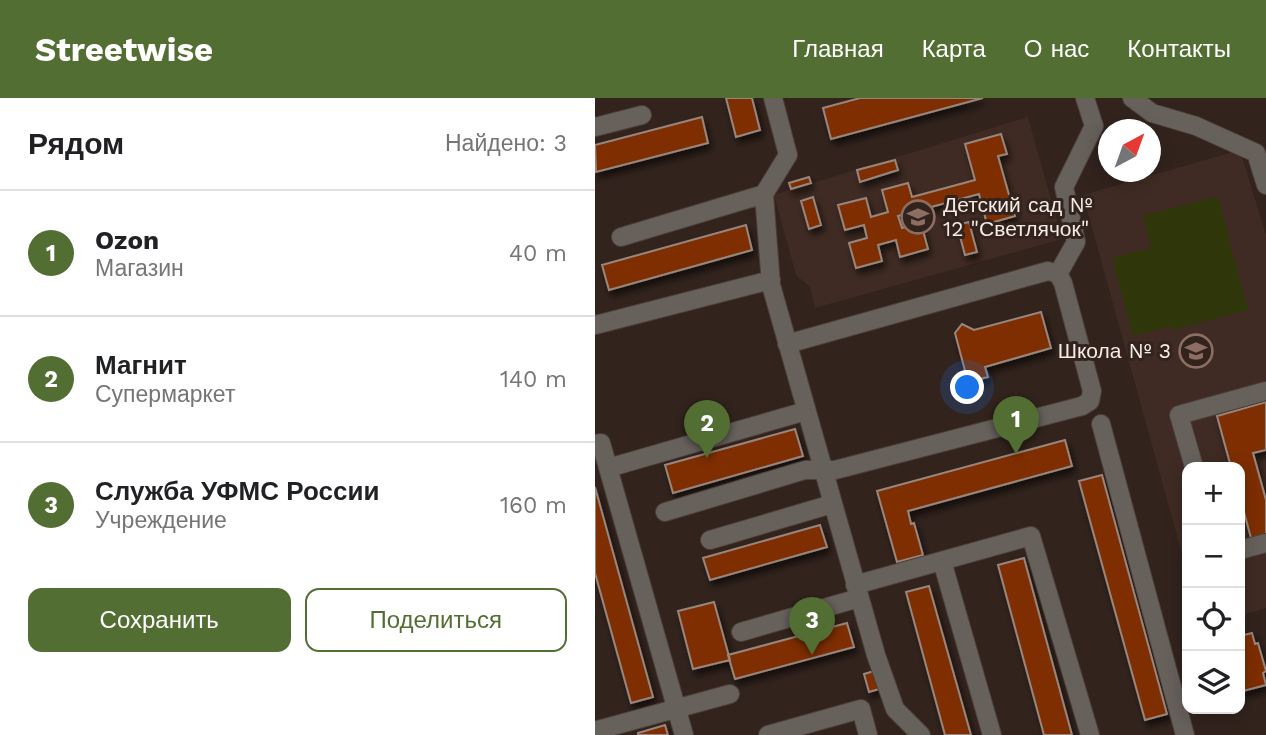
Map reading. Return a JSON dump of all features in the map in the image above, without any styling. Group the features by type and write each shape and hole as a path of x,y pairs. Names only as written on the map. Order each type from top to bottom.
{"street":[{"path":"773,98 788,155 764,194 771,280 857,591 895,709 921,735"},
{"path":"1058,274 1076,242 1064,187 1094,126 1086,98"},
{"path":"1132,98 1152,113 1196,126 1256,153 1266,185"},
{"path":"595,127 642,115"},
{"path":"621,237 764,194"},
{"path":"665,512 805,470 835,470 1082,406 1090,401 1093,391 1063,283 1058,274 1048,271 787,344"},
{"path":"595,325 771,280"},
{"path":"1193,462 1179,415 1266,391"},
{"path":"608,468 806,411"},
{"path":"1101,424 1185,735"},
{"path":"595,444 601,443 684,735"},
{"path":"710,540 832,504"},
{"path":"741,632 942,561 1031,536 1090,735"},
{"path":"1245,549 1266,543"},
{"path":"942,561 992,735"},
{"path":"597,728 730,694"},
{"path":"768,735 860,709 868,735"}],"shaded area":[{"name":"Детский сад № 12 \"Светлячок\"","path":"1028,117 1062,239 815,308 810,287 796,275 774,195"},
{"name":"Школа № 3","path":"1240,150 1266,235 1266,608 1245,614 1245,462 1182,462 1182,554 1083,195 1128,182 1161,182 1161,173"}],"green space":[{"path":"1218,196 1248,310 1172,330 1171,326 1133,336 1112,258 1151,248 1143,216"}],"building":[{"path":"726,98 752,98 760,130 736,137"},
{"path":"860,98 983,98 831,139 823,108"},
{"path":"702,117 708,143 596,172 595,145"},
{"path":"1001,134 1007,154 998,156 1015,216 987,224 979,194 898,216 902,228 921,223 928,249 900,257 896,240 878,245 882,261 856,268 849,243 867,238 864,225 845,230 838,205 866,198 871,217 888,212 882,190 908,183 912,197 975,180 965,144"},
{"path":"895,160 898,170 860,182 857,170"},
{"path":"809,177 811,183 791,189 789,183"},
{"path":"813,197 821,225 809,229 801,201"},
{"path":"969,222 977,252 965,255 957,225"},
{"path":"746,225 752,250 609,290 602,265"},
{"path":"1041,312 1051,348 985,367 988,377 968,382 955,333 962,324 974,330"},
{"path":"1266,402 1266,450 1253,453 1266,500 1266,534 1251,538 1245,516 1245,462 1230,462 1217,416"},
{"path":"795,429 803,456 673,493 665,465"},
{"path":"1065,440 1072,466 908,511 923,555 897,562 877,491"},
{"path":"1102,475 1167,714 1145,720 1079,481"},
{"path":"595,487 653,697 631,703 595,573"},
{"path":"820,525 827,547 710,580 703,558"},
{"path":"1024,558 1072,735 1044,735 998,565"},
{"path":"929,586 971,735 945,735 906,592"},
{"path":"714,602 730,660 693,669 678,611"},
{"path":"847,623 854,647 735,679 728,655"},
{"path":"1252,633 1255,644 1258,643 1266,671 1263,673 1266,685 1245,690 1245,651 1245,635"},
{"path":"874,671 879,689 869,692 864,674"},
{"path":"665,725 668,735 638,735 638,733"}],"place":[{"name":"Детский сад № 12 \"Светлячок\"","path":"918,217"},
{"name":"Школа № 3","path":"1196,351"},
{"name":"Ozon","path":"1016,454"},
{"name":"Магнит","path":"707,458"},
{"name":"Служба УФМС России","path":"812,655"}]}
